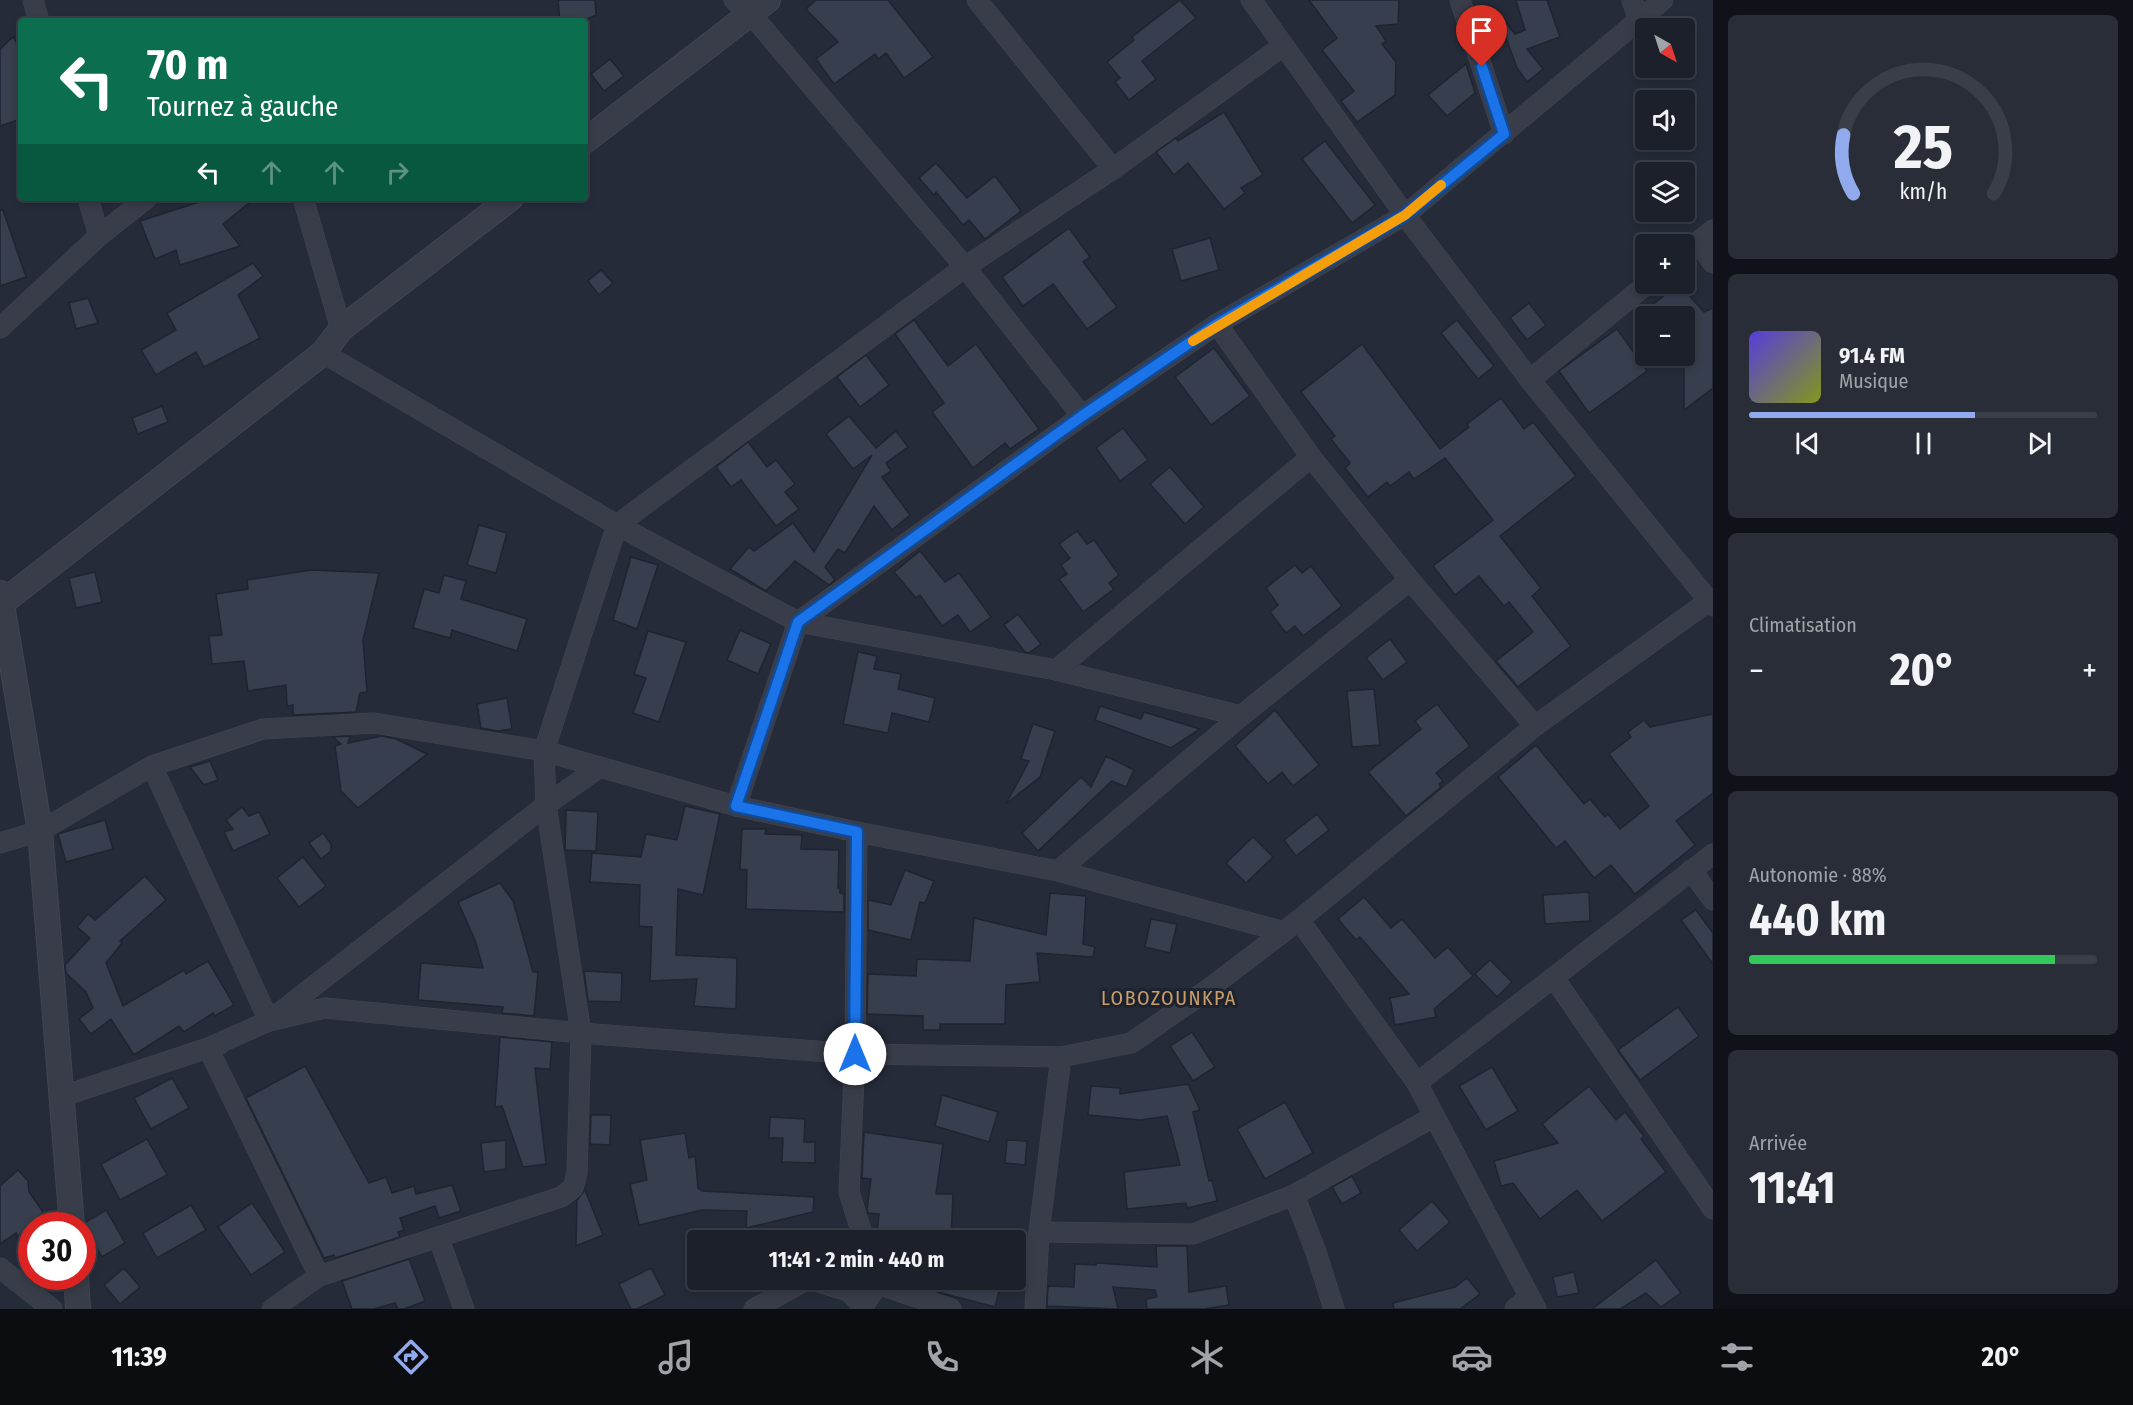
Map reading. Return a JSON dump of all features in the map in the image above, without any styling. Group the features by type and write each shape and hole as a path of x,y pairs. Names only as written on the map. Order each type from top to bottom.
{"street":[{"path":"33,0 38,18"},
{"path":"977,0 1113,169"},
{"path":"208,1048 269,1021 325,1008 580,1033 855,1054 1061,1057 1131,1043 1206,991 1281,931 1299,920 1535,726 1711,604 1530,380 1405,215 1251,0"},
{"path":"1460,0 1504,134"},
{"path":"1632,0 1638,18"},
{"path":"1642,18 1663,0"},
{"path":"588,139 751,4 965,267 1082,416"},
{"path":"736,806 798,622 1082,416 1217,324 1405,215 1635,24"},
{"path":"272,1309 319,1276 561,1197 573,1188 577,1173 580,1033 546,805 544,751 617,525 965,267 1113,169 1283,46"},
{"path":"89,201 99,236"},
{"path":"0,328 99,236 143,201"},
{"path":"304,201 341,329"},
{"path":"71,1212 40,831 1,600 323,353 341,329 507,201"},
{"path":"1699,241 1713,263"},
{"path":"1530,380 1635,294"},
{"path":"1217,324 1311,457 1410,580 1535,726"},
{"path":"323,353 617,525 798,622 1056,670 1241,716"},
{"path":"1056,670 1311,457"},
{"path":"1058,871 1241,716 1410,580"},
{"path":"0,843 40,831 152,766 263,729 374,723 544,751 736,806 1058,871 1281,931"},
{"path":"152,766 269,1021"},
{"path":"269,1021 546,805 600,766"},
{"path":"857,832 855,1054 849,1192 861,1230"},
{"path":"1417,1083 1713,854"},
{"path":"1691,870 1713,900"},
{"path":"1299,920 1417,1083 1526,1305"},
{"path":"1554,978 1713,1209"},
{"path":"63,1096 325,1008"},
{"path":"208,1048 319,1276"},
{"path":"1035,1309 1038,1232 1061,1057"},
{"path":"1038,1232 1193,1234 1294,1195 1433,1117"},
{"path":"1294,1195 1316,1252 1334,1309"},
{"path":"438,1239 464,1309"},
{"path":"0,1268 52,1309"},
{"path":"77,1290 78,1309"},
{"path":"754,1309 790,1290"},
{"path":"844,1290 862,1307 873,1290"},
{"path":"900,1290 951,1309"}],"building":[{"path":"558,0 595,0 596,15 588,19 560,18"},
{"path":"816,0 888,0 933,57 904,78 886,53 878,59 875,54 834,84 816,59 838,42 806,9"},
{"path":"1180,0 1196,18 1142,61 1156,79 1129,100 1115,82 1120,78 1107,62 1134,40 1132,37"},
{"path":"1309,0 1399,0 1398,24 1376,26 1386,41 1382,44 1396,62 1395,95 1357,122 1341,101 1354,91 1322,50 1337,38"},
{"path":"1516,0 1547,0 1560,37 1527,49 1543,69 1527,82 1517,68 1499,19 1502,18 1515,34 1525,30"},
{"path":"13,37 18,45 18,120 0,126 0,49"},
{"path":"610,59 624,76 604,91 591,74"},
{"path":"1466,64 1475,93 1447,116 1428,95"},
{"path":"1224,112 1263,175 1241,188 1245,193 1224,209 1188,163 1174,175 1156,152 1176,138 1178,141"},
{"path":"1325,141 1375,205 1352,223 1302,159"},
{"path":"936,163 967,198 995,176 1021,211 985,239 969,220 963,225 936,192 934,195 919,178"},
{"path":"203,201 251,201 223,224 240,246 180,265 176,250 155,259 140,221"},
{"path":"0,210 3,210 26,277 0,286"},
{"path":"1069,228 1090,257 1083,262 1117,307 1087,329 1053,284 1023,306 1002,277"},
{"path":"1210,238 1219,270 1181,281 1172,249"},
{"path":"253,263 263,276 238,295 260,338 204,367 196,352 156,375 141,350 176,330 167,313"},
{"path":"601,270 613,283 599,295 588,281"},
{"path":"1666,294 1688,294 1704,312 1713,308 1713,388 1684,410 1684,366 1695,366 1695,306 1651,306"},
{"path":"88,298 98,323 76,329 69,303"},
{"path":"1529,303 1546,325 1527,340 1510,318"},
{"path":"914,320 948,366 976,344 1039,429 1010,449 1005,443 973,468 932,412 944,403 895,334"},
{"path":"1457,320 1494,366 1478,379 1441,333"},
{"path":"1617,329 1635,354 1635,366 1643,366 1647,371 1589,413 1559,371"},
{"path":"1362,344 1440,449 1469,427 1467,424 1501,398 1524,429 1533,422 1576,476 1500,536 1541,588 1532,596 1571,646 1518,687 1496,661 1533,632 1509,602 1504,606 1479,576 1455,595 1433,566 1493,520 1445,458 1414,479 1409,472 1390,486 1387,482 1368,497 1345,468 1350,463 1331,439 1335,436 1301,392"},
{"path":"1214,348 1250,396 1211,425 1175,377"},
{"path":"866,355 889,385 860,407 837,377"},
{"path":"162,406 168,422 138,434 132,418"},
{"path":"849,416 876,448 896,431 908,447 886,463 891,471 882,477 910,515 892,530 874,506 845,553 838,549 825,567 835,580 829,585 795,561 766,591 730,569 749,547 754,551 793,523 814,552 872,455 853,469 826,434"},
{"path":"1123,428 1148,460 1120,481 1096,448"},
{"path":"748,442 767,467 776,460 795,484 785,492 799,509 776,526 741,480 731,487 716,467"},
{"path":"1170,467 1204,507 1185,524 1150,484"},
{"path":"479,525 507,533 496,573 467,565"},
{"path":"1077,531 1087,544 1094,540 1119,575 1109,583 1114,589 1083,612 1059,579 1067,574 1061,565 1070,558 1059,544"},
{"path":"920,551 945,582 959,573 991,617 970,632 958,615 942,626 920,595 916,598 894,572"},
{"path":"631,557 658,565 637,629 613,620"},
{"path":"1295,565 1302,573 1311,566 1342,606 1303,636 1295,626 1286,633 1270,612 1278,605 1266,588"},
{"path":"311,570 379,573 363,640 367,692 360,693 356,712 293,715 293,705 287,706 286,685 248,691 244,661 212,664 209,636 222,635 216,594 248,589 247,580"},
{"path":"95,572 102,602 76,608 69,578"},
{"path":"444,575 466,581 461,599 527,619 517,651 452,630 450,638 413,628 424,589 439,593"},
{"path":"1018,614 1041,644 1029,653 1025,652 1004,625"},
{"path":"740,630 771,644 758,674 727,660"},
{"path":"648,631 686,642 659,722 633,713 646,678 634,674"},
{"path":"1390,639 1407,662 1383,680 1366,658"},
{"path":"858,652 877,656 874,669 901,674 898,689 935,698 929,722 892,713 888,733 843,724"},
{"path":"1374,689 1380,745 1352,747 1347,691"},
{"path":"507,698 512,729 498,731 481,728 477,704"},
{"path":"1437,704 1470,746 1436,773 1443,781 1439,784 1441,787 1406,816 1368,772 1421,729 1415,721"},
{"path":"1100,706 1141,719 1144,712 1200,729 1171,748 1095,720"},
{"path":"1275,710 1319,765 1293,786 1282,772 1268,784 1235,746"},
{"path":"1713,714 1713,793 1676,821 1695,845 1635,894 1611,865 1594,878 1565,841 1556,848 1498,777 1536,745 1584,804 1590,799 1605,817 1608,814 1620,829 1649,806 1609,754 1631,737 1628,732 1644,720 1650,727"},
{"path":"1033,724 1055,731 1040,777 1006,804 1029,761 1021,759"},
{"path":"350,736 348,743 382,736 396,739 427,754 358,808 341,791 335,746 341,744 333,737"},
{"path":"1106,756 1134,770 1126,787 1112,781 1038,851 1022,833 1081,777 1091,787"},
{"path":"210,761 218,780 204,785 190,767"},
{"path":"685,806 720,814 703,895 678,889 676,955 737,958 736,1009 694,1006 697,979 650,981 652,927 639,926 640,885 590,882 592,853 641,857 646,834 677,840"},
{"path":"242,807 249,816 259,812 270,834 233,851 224,832 233,829 226,820"},
{"path":"566,810 598,812 596,851 565,850"},
{"path":"1317,814 1329,830 1296,856 1284,840"},
{"path":"105,820 113,849 66,862 58,834"},
{"path":"742,829 766,829 765,834 802,835 801,849 839,850 838,888 840,888 840,893 844,894 844,912 746,909 747,870 740,869"},
{"path":"323,833 331,844 331,851 321,859 309,843"},
{"path":"1253,837 1273,857 1246,883 1226,863"},
{"path":"303,857 326,886 299,907 277,878"},
{"path":"905,870 934,881 925,903 920,902 911,940 868,930 868,900 891,905"},
{"path":"145,876 166,900 120,941 122,943 106,963 123,1006 184,970 186,974 208,961 234,1005 215,1016 213,1013 184,1032 179,1026 134,1055 111,1019 91,1034 79,1019 93,1008 86,992 66,973 65,965 90,938 77,927 88,914 95,920"},
{"path":"500,883 513,901 533,972 538,972 534,1016 502,1013 503,1007 418,1000 421,963 483,968 475,940 458,902"},
{"path":"1589,892 1590,921 1545,924 1543,895"},
{"path":"1050,893 1086,896 1083,944 1095,947 1093,957 1037,953 1040,982 1006,985 1005,1024 940,1024 940,1030 923,1030 923,1016 867,1014 868,974 916,976 917,959 970,961 974,918 1046,935"},
{"path":"1364,897 1391,928 1402,919 1435,958 1448,947 1473,976 1434,1009 1436,1017 1395,1025 1390,998 1409,994 1360,937 1356,940 1338,919"},
{"path":"1696,910 1713,933 1713,964 1681,920"},
{"path":"1151,919 1177,924 1170,953 1145,947"},
{"path":"1490,960 1512,982 1497,997 1475,974"},
{"path":"584,971 622,973 621,1002 588,1001"},
{"path":"1678,1007 1699,1036 1640,1080 1618,1050"},
{"path":"1192,1032 1215,1067 1193,1081 1170,1046"},
{"path":"500,1037 552,1042 550,1069 535,1068 546,1164 523,1167 502,1106 495,1107"},
{"path":"305,1066 369,1183 386,1177 392,1193 414,1186 416,1194 452,1185 461,1211 439,1218 435,1206 400,1218 404,1230 398,1232 400,1237 335,1258 334,1255 324,1258 246,1098"},
{"path":"1492,1067 1518,1111 1486,1130 1459,1086"},
{"path":"172,1078 189,1108 151,1129 134,1098"},
{"path":"1188,1084 1200,1110 1193,1112 1209,1181 1212,1180 1217,1201 1187,1208 1186,1203 1127,1209 1124,1172 1180,1165 1167,1116 1141,1120 1088,1115 1091,1086 1120,1088 1120,1094"},
{"path":"1589,1086 1616,1120 1625,1112 1644,1136 1641,1139 1666,1172 1602,1221 1577,1190 1540,1219 1513,1183 1501,1186 1494,1161 1558,1143 1542,1124"},
{"path":"942,1095 998,1112 989,1142 935,1126"},
{"path":"1285,1102 1313,1153 1265,1179 1237,1129"},
{"path":"591,1115 611,1115 610,1145 590,1144"},
{"path":"770,1117 805,1119 804,1142 815,1142 815,1163 782,1162 783,1138 769,1138"},
{"path":"864,1132 943,1144 936,1194 953,1194 951,1230 877,1230 879,1214 868,1213 867,1209 871,1179 862,1178"},
{"path":"685,1133 689,1158 695,1156 698,1188 702,1191 814,1197 813,1212 746,1228 747,1211 702,1210 639,1225 630,1184 647,1180 640,1140"},
{"path":"147,1139 167,1175 120,1200 101,1164"},
{"path":"506,1140 506,1169 484,1172 481,1143"},
{"path":"1007,1140 1027,1141 1025,1165 1005,1163"},
{"path":"18,1170 28,1181 29,1192 43,1212 18,1212 18,1236 16,1233 0,1244 0,1186"},
{"path":"1352,1176 1361,1193 1342,1204 1332,1187"},
{"path":"585,1190 603,1235 576,1246 577,1200"},
{"path":"1432,1201 1450,1222 1417,1251 1399,1230"},
{"path":"252,1203 285,1252 251,1275 218,1227"},
{"path":"191,1205 206,1230 157,1258 143,1233"},
{"path":"106,1210 125,1243 102,1257 96,1249 96,1216"},
{"path":"1156,1246 1187,1246 1189,1292 1226,1286 1229,1305 1204,1309 1147,1309 1146,1299 1157,1297 1155,1290 1113,1287 1118,1309 1047,1306 1048,1286 1074,1287 1075,1264 1157,1267"},
{"path":"409,1259 425,1301 404,1309 398,1309 395,1303 374,1309 352,1309 342,1281"},
{"path":"1656,1260 1681,1293 1661,1307 1646,1293 1620,1309 1592,1309"},
{"path":"124,1268 140,1287 120,1304 104,1285"},
{"path":"651,1268 665,1295 637,1309 631,1309 619,1284"},
{"path":"1574,1272 1579,1293 1557,1297 1553,1277"},
{"path":"1467,1278 1480,1294 1460,1309 1394,1309 1393,1303 1455,1287"},
{"path":"934,1290 999,1290 995,1307"}],"slow traffic":[{"path":"1193,341 1217,324 1405,215 1441,185"}],"district":[{"name":"LOBOZOUNKPA","path":"1169,998"}],"route":[{"path":"855,1054 857,832 736,806 798,622 1082,416 1217,324 1405,215 1504,134 1482,67"}]}
